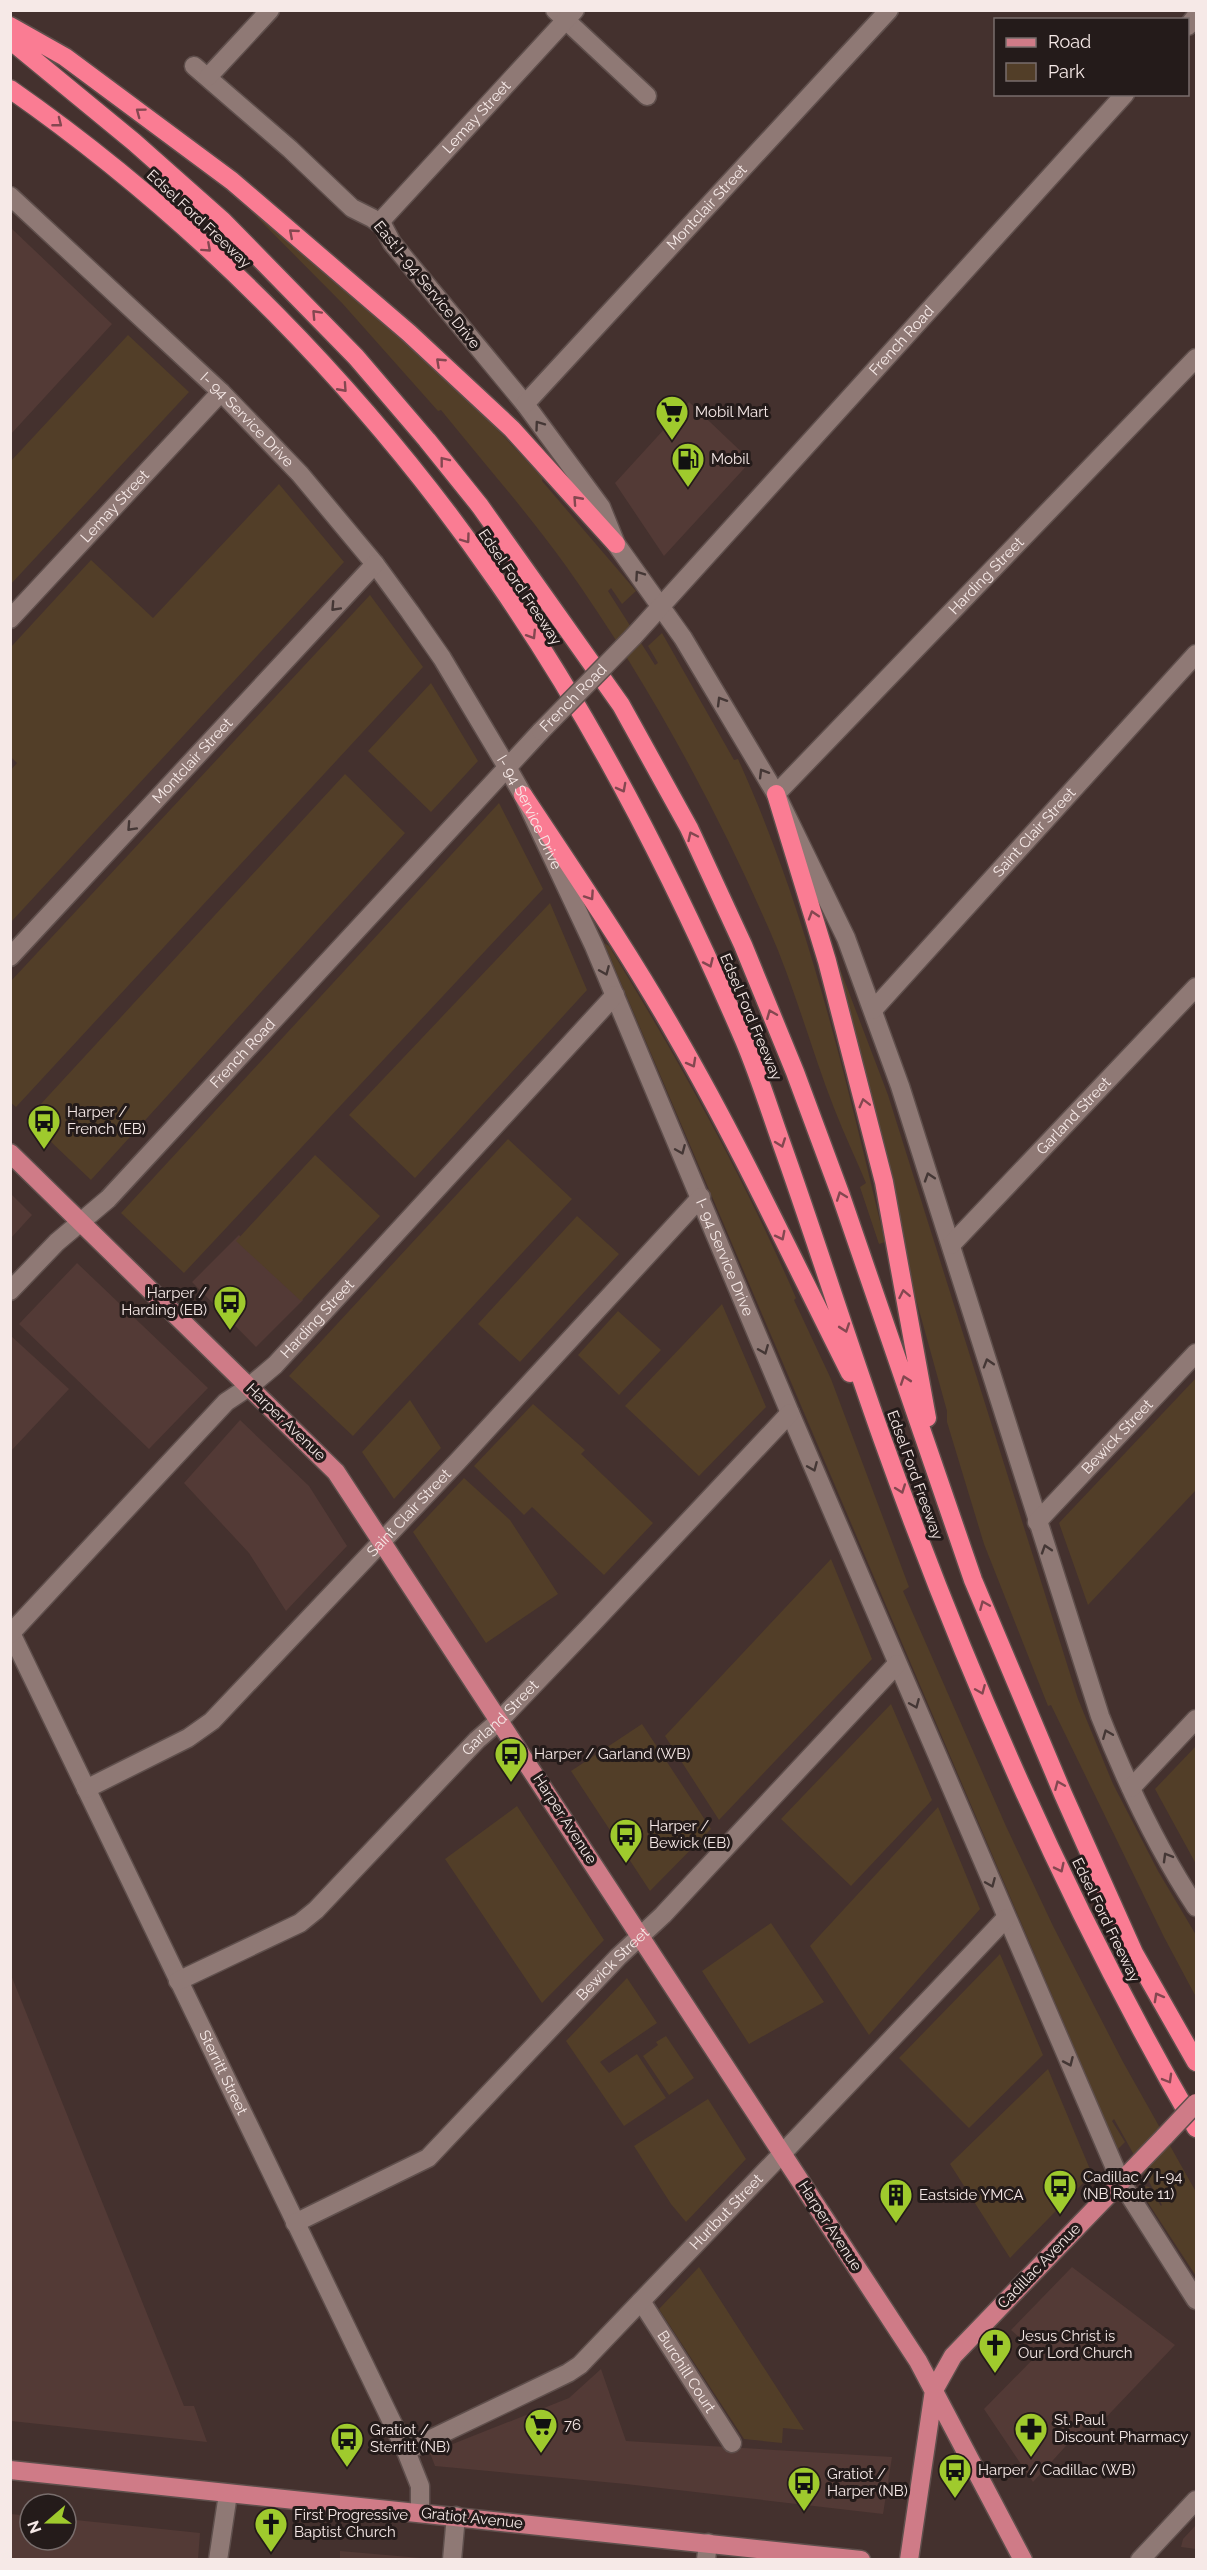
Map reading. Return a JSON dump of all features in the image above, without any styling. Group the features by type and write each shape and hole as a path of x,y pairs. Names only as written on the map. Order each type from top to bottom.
{"highway":[{"path":"10,26 65,57 241,188 410,333 513,429 616,544"},
{"name":"Edsel Ford Freeway","path":"10,40 134,141 223,221 356,357 480,506 621,705 688,828 743,945 824,1151 973,1580 1063,1794 1134,1953 1197,2062"},
{"name":"Edsel Ford Freeway","path":"10,89 139,187 216,256 300,341 406,461 501,585 595,736 675,888 746,1045 880,1434 932,1575 1038,1820 1139,2030 1197,2128"},
{"path":"776,794 827,961 884,1182 938,1475"},
{"path":"523,795 614,932 677,1036 729,1132 880,1434"},
{"path":"1183,2041 1197,2055"}],"main road":[{"name":"Harper Avenue","path":"10,1153 336,1472 918,2361 1023,2559"},
{"name":"Cadillac Avenue","path":"909,2559 934,2390 953,2356 1197,2103"},
{"name":"Gratiot Avenue","path":"10,2470 456,2517 707,2551 861,2559"}],"street":[{"name":"East I- 94 Service Drive","path":"270,10 201,72 291,148 351,208 379,223 392,243 525,404 601,507 616,544"},
{"name":"Montclair Street","path":"525,404 889,10"},
{"path":"565,14 647,96"},
{"name":"Lemay Street","path":"379,223 565,14"},
{"name":"French Road","path":"10,1291 57,1242 108,1199 507,767 661,607 1123,96"},
{"name":"I- 94 Service Drive","path":"10,196 221,392 300,474 375,564 442,658 523,795 615,995 790,1413"},
{"name":"Harding Street","path":"776,794 1197,358"},
{"name":"Lemay Street","path":"10,619 221,392"},
{"path":"616,544 683,638 776,794 846,938 900,1086 1100,1716 1131,1788 1159,1844 1197,1907"},
{"name":"Montclair Street","path":"10,957 375,564"},
{"name":"Saint Clair Street","path":"873,1010 1197,654"},
{"name":"Garland Street","path":"951,1245 1197,987"},
{"name":"Harding Street","path":"11,1634 226,1402 275,1365 615,995"},
{"name":"Saint Clair Street","path":"86,1789 188,1738 212,1721 383,1541 701,1197"},
{"name":"Bewick Street","path":"1037,1522 1197,1353"},
{"path":"790,1413 1121,2182 1197,2300"},
{"name":"Garland Street","path":"178,1981 300,1923 316,1910 477,1740 500,1720 790,1413"},
{"name":"Sterritt Street","path":"11,1634 406,2451 420,2486 420,2513"},
{"name":"Bewick Street","path":"295,2223 428,2158 663,1915 897,1664"},
{"path":"1131,1788 1197,1719"},
{"name":"Hurlbut Street","path":"406,2451 568,2373 580,2365 1006,1918"},
{"name":"Burchill Court","path":"641,2301 732,2443"},
{"path":"218,2559 228,2494"},
{"path":"1140,2559 1197,2500"},
{"path":"452,2559 456,2517"}],"shaded area":[{"path":"11,228 112,324 10,434"},
{"path":"689,402 751,461 664,556 615,483"},
{"path":"11,1194 32,1215 10,1238"},
{"path":"239,1235 303,1300 256,1347 192,1282"},
{"path":"77,1263 208,1388 149,1449 19,1324"},
{"path":"10,1335 69,1389 11,1451 10,1451"},
{"path":"240,1420 309,1486 347,1546 286,1611 249,1553 184,1483"},
{"path":"11,1975 184,2406 194,2406 207,2442 11,2421"},
{"path":"1072,2267 1175,2345 1093,2431 1086,2424 1033,2482 984,2409 1038,2354 1011,2330"},
{"path":"601,2369 626,2441 892,2457 883,2514 626,2484 435,2466 430,2453 569,2398"},
{"path":"11,2514 18,2515 18,2552 78,2552 78,2520 200,2533 198,2559 11,2559"},
{"path":"1196,2525 1196,2549 1181,2547 1183,2539"},
{"path":"340,2551 432,2559 340,2559"}],"green space":[{"path":"235,195 423,351 543,478 542,481 636,591 622,604 611,588 608,591 655,665 658,663 648,646 662,633 734,760 738,759 763,817 805,937 823,997 885,1242 879,1244 860,1187 866,1183 834,1108 769,929 702,789 624,653 551,546 441,410 438,411 342,303"},
{"path":"128,335 189,392 11,584 11,461"},
{"path":"279,484 344,562 11,922 10,771 17,763 11,757 11,647 91,560 153,618"},
{"path":"370,595 423,667 16,1107 10,1102 11,981"},
{"path":"431,683 478,761 431,812 368,751"},
{"path":"345,774 405,833 91,1180 27,1119"},
{"path":"499,803 543,889 184,1273 121,1213"},
{"path":"550,903 587,990 415,1178 349,1115"},
{"path":"829,940 888,1095 1078,1699 1113,1784 1158,1871 1196,1935 1196,1997 1164,1937 1051,1705 1048,1706 984,1544 947,1422 947,1411 906,1263"},
{"path":"604,943 609,946 685,1075 776,1253 796,1298 794,1300 831,1379 909,1587 903,1591 1005,1824 1053,1926 1123,2062 1196,2192 1196,2276 1141,2192 1146,2186 1149,2187 1162,2205 1114,2119 1112,2121 1125,2142 1116,2151 1086,2075"},
{"path":"508,1139 572,1199 353,1436 289,1376"},
{"path":"315,1155 380,1216 301,1301 236,1241"},
{"path":"577,1216 619,1254 520,1362 478,1324"},
{"path":"722,1304 766,1407 699,1476 625,1406"},
{"path":"618,1311 661,1350 619,1395 578,1355"},
{"path":"1196,1378 1196,1490 1088,1605 1059,1523"},
{"path":"410,1400 441,1448 394,1499 362,1452"},
{"path":"533,1404 585,1450 581,1454 653,1523 604,1575 532,1507 524,1515 474,1466"},
{"path":"464,1478 510,1520 558,1594 486,1643 413,1532"},
{"path":"831,1559 872,1659 719,1820 665,1736"},
{"path":"891,1704 932,1800 851,1886 781,1819"},
{"path":"642,1724 711,1829 650,1891 571,1771"},
{"path":"1196,1746 1196,1864 1155,1789"},
{"path":"517,1806 604,1940 542,2003 445,1859"},
{"path":"938,1807 980,1909 869,2035 810,1946"},
{"path":"771,1923 824,2002 749,2044 702,1971"},
{"path":"1000,1954 1043,2055 969,2128 899,2058"},
{"path":"627,1978 657,2023 600,2062 609,2073 637,2054 666,2098 624,2126 566,2041"},
{"path":"666,2036 694,2078 669,2095 643,2056 658,2045 656,2042"},
{"path":"1048,2069 1092,2174 1010,2258 950,2164"},
{"path":"708,2099 746,2159 686,2222 671,2204 634,2146"},
{"path":"699,2267 804,2430 783,2428 782,2443 744,2439 659,2309"}],"place":[{"name":"Mobil Mart","path":"672,441"},
{"name":"Mobil","path":"688,488"},
{"name":"Harper / French (EB)","path":"44,1150"},
{"name":"Harper / Harding (EB)","path":"230,1331"},
{"name":"Harper / Garland (WB)","path":"511,1783"},
{"name":"Harper / Bewick (EB)","path":"626,1864"},
{"name":"Cadillac / I-94 (NB Route 11)","path":"1060,2215"},
{"name":"Eastside YMCA","path":"896,2224"},
{"name":"Jesus Christ is Our Lord Church","path":"995,2374"},
{"name":"76","path":"541,2454"},
{"name":"St. Paul Discount Pharmacy","path":"1031,2458"},
{"name":"Gratiot / Sterritt (NB)","path":"347,2468"},
{"name":"Harper / Cadillac (WB)","path":"955,2499"},
{"name":"Gratiot / Harper (NB)","path":"804,2512"},
{"name":"First Progressive Baptist Church","path":"271,2553"}]}
